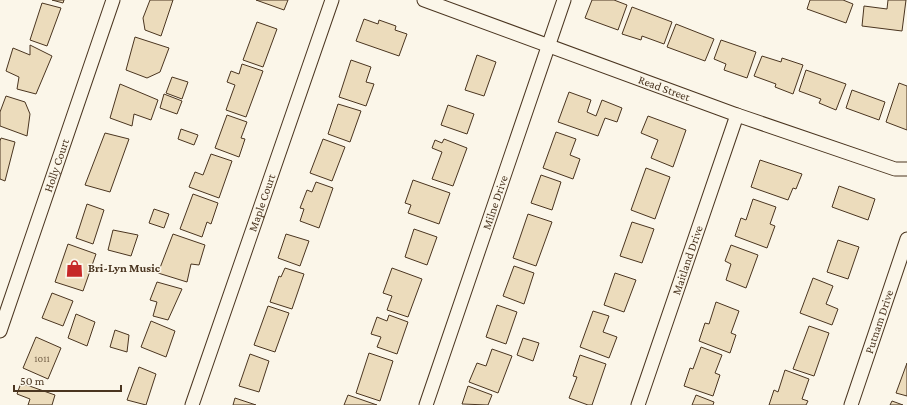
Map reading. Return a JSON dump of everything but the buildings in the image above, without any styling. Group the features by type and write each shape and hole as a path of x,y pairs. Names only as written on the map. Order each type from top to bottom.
{"street":[{"name":"Holly Court","path":"0,331 113,0"},
{"name":"Maple Court","path":"192,405 332,0"},
{"name":"Read Street","path":"424,0 737,115 895,169 907,169"},
{"name":"Milne Drive","path":"426,405 564,0"},
{"name":"Maitland Drive","path":"638,405 737,115"},
{"name":"Putnam Drive","path":"851,405 907,239"}],"place":[{"name":"Bri-Lyn Music","path":"75,268"}]}
